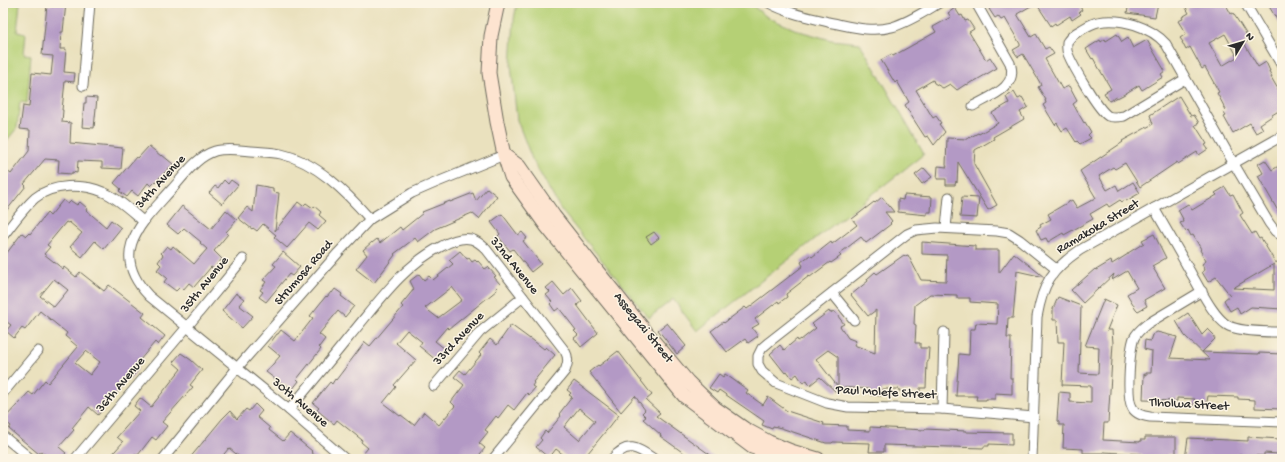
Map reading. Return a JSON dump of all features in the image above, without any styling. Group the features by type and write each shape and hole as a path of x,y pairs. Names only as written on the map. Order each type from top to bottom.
{"street":[{"path":"83,86 90,3"},
{"name":"Assegaai Street","path":"498,3 491,36 489,73 497,122 504,155 511,177 547,227 684,396 752,447 787,459"},
{"path":"769,3 778,8 799,15 859,28 876,29 892,27 910,20 939,3"},
{"path":"973,106 1004,88 1012,77 1013,70 976,3"},
{"path":"1245,3 1282,66"},
{"path":"1186,79 1124,116 1115,118 1108,116 1098,104 1067,53 1067,42 1076,32 1088,26 1098,22 1113,20 1144,28 1159,36 1166,44 1269,223 1275,231 1282,236"},
{"name":"Ramakoka Street","path":"1032,459 1037,317 1039,304 1044,289 1056,269 1080,250 1282,136"},
{"name":"34th Avenue","path":"237,368 149,296 134,277 130,266 131,246 134,235 143,221 197,161 209,153 223,150 281,154 300,161 323,174 338,186 352,199 370,220"},
{"name":"Assegaai Street","path":"504,155 519,166 554,216 589,261 647,334 688,382 715,408 745,429 776,445 818,459"},
{"name":"Strumosa Road","path":"163,459 237,368 338,253 370,220 412,194 504,155"},
{"path":"3,236 36,197 45,192 62,187 92,188 103,192 143,221"},
{"path":"946,228 949,196"},
{"path":"1154,208 1220,319 1228,326 1237,328 1265,332 1282,332"},
{"name":"Paul Molefe Street","path":"1034,417 942,409 848,406 827,403 776,383 762,371 758,364 758,356 762,348 768,342 907,234 916,230 946,228 997,230 1020,240 1056,269"},
{"name":"32nd Avenue","path":"289,410 399,277 422,257 450,242 462,239 471,239 480,243 486,249 565,351 568,357 568,364 565,371 493,459"},
{"name":"35th Avenue","path":"187,327 243,259"},
{"name":"Tlholwa Street","path":"1202,291 1146,324 1134,337 1129,390 1132,408 1142,416 1150,417 1282,422"},
{"path":"832,293 854,320"},
{"name":"33rd Avenue","path":"434,386 480,332 523,298"},
{"name":"36th Avenue","path":"75,459 187,327"},
{"path":"942,409 944,332"},
{"path":"3,393 38,351"},
{"name":"30th Avenue","path":"237,368 289,410 345,459"},
{"path":"3,436 31,459"},
{"path":"612,459 623,450 631,447 641,450 654,459"}],"green space":[{"path":"3,3 20,3 17,32 26,34 24,54 31,55 27,103 20,102 17,128 3,145"},
{"path":"517,3 749,3 767,17 799,31 831,40 860,43 924,154 697,331 673,299 649,318 561,210 532,159 517,120 511,65 514,19"}],"building":[{"path":"51,3 66,3 63,32 61,32 60,49 66,49 64,72 75,73 74,82 65,81 62,122 71,123 70,143 123,148 121,169 102,168 102,162 78,161 77,173 58,173 59,160 45,159 24,184 26,186 3,215 3,168 11,174 29,151 30,130 20,129 23,106 29,107 32,73 51,75 53,56 42,55 47,5 51,5"},
{"path":"990,3 1036,3 1017,14 1031,37 1036,34 1045,49 1049,47 1054,54 1045,59 1062,89 1069,86 1077,101 1073,104 1091,132 1088,135 1091,138 1080,144 1077,141 1076,142 1067,128 1062,131 1057,123 1055,125 1043,105 1046,103 1046,100 1038,87 1041,85 1039,81 1023,54 1018,57 1013,50 1020,46 1020,44 1005,18 1001,20 998,16 995,18 989,9 992,7"},
{"path":"1036,3 1078,3 1082,10 1079,12 1081,14 1072,20 1070,16 1056,25 1055,23 1051,26"},
{"path":"1129,3 1158,3 1155,17 1127,13"},
{"path":"1195,3 1225,3 1250,40 1244,43 1258,67 1266,62 1271,77 1282,96 1282,109 1260,124 1263,129 1256,133 1250,123 1233,133 1224,117 1226,116 1223,112 1226,110 1217,93 1219,92 1205,67 1202,69 1190,47 1186,50 1180,38 1186,34 1178,21 1183,19 1182,17 1189,13 1186,8","holes":["1225,34 1237,57 1222,66 1209,43"]},
{"path":"1267,3 1280,3 1282,6 1282,28"},
{"path":"955,8 960,16 962,15 965,21 968,20 974,29 969,32 986,60 990,57 997,68 957,90 950,84 943,88 934,83 933,80 916,90 933,118 936,116 941,123 939,124 945,132 934,145 928,136 925,137 914,120 905,105 909,102 897,81 895,83 881,60 892,54 893,56 936,32 933,27 951,17 948,13"},
{"path":"1117,34 1122,42 1128,38 1133,48 1147,40 1165,71 1161,74 1163,77 1142,90 1139,85 1123,95 1109,101 1104,93 1111,89 1086,49 1100,40 1101,42 1105,39 1106,41"},
{"path":"1014,92 1018,99 1022,97 1028,107 1020,112 1024,119 993,137 994,139 975,150 974,164 997,205 988,210 958,162 957,183 956,181 955,185 946,185 946,179 937,179 938,166 947,167 947,138 967,139 998,123 992,113 1009,103 1006,97"},
{"path":"1179,96 1191,116 1194,115 1199,123 1195,125 1207,144 1205,145 1208,149 1199,155 1197,152 1178,164 1177,162 1140,187 1125,163 1115,169 1113,167 1099,176 1107,190 1116,185 1119,191 1133,182 1140,193 1126,201 1125,200 1122,202 1120,200 1109,207 1107,204 1090,214 1093,219 1064,235 1063,233 1048,242 1046,238 1041,240 1036,230 1041,227 1040,225 1051,219 1048,214 1072,200 1077,208 1096,198 1080,171 1123,142 1122,141 1153,124 1150,115"},
{"path":"86,97 97,98 94,128 82,127"},
{"path":"149,146 173,164 151,186 148,183 138,196 132,191 127,197 119,191 121,189 114,183 136,157 138,158"},
{"path":"1265,160 1272,170 1282,164 1282,218 1258,176 1263,173 1258,164"},
{"path":"924,168 932,177 922,184 915,175"},
{"path":"224,180 228,184 231,180 238,185 222,204 209,193 215,186 218,188"},
{"path":"256,185 273,188 273,192 279,193 275,231 298,202 303,206 306,203 313,208 314,206 321,212 319,215 326,221 318,230 309,223 287,248 274,237 276,235 263,224 257,231 238,218 247,207 253,212"},
{"path":"1225,187 1230,195 1233,194 1243,213 1240,215 1252,234 1255,232 1259,239 1261,238 1275,262 1282,263 1282,309 1251,307 1240,314 1237,307 1230,311 1224,300 1230,295 1216,277 1208,282 1202,272 1205,270 1202,264 1206,261 1193,235 1191,236 1188,230 1186,232 1180,223 1183,222 1183,219 1178,210 1188,204 1192,210 1217,195 1215,193","holes":["1274,264 1274,290 1233,288"]},
{"path":"487,188 497,196 479,219 472,213 435,229 418,242 415,238 394,254 395,255 374,283 356,269 367,255 363,250 372,242 377,239 380,243 400,227 402,230 423,213 422,212 473,193 476,201"},
{"path":"904,195 932,197 931,212 927,212 927,215 898,212 898,199 903,200"},
{"path":"882,197 894,212 885,212 892,221 890,223 891,224 866,243 861,237 839,254 841,256 831,263 830,262 810,277 809,276 786,294 787,297 779,303 778,301 755,319 759,324 752,328 758,336 748,343 745,339 727,352 711,331 745,307 747,309 803,266 801,262 810,255 812,257 831,242 832,244 857,225 852,219"},
{"path":"962,197 979,198 977,218 960,217"},
{"path":"63,200 68,204 71,201 77,205 80,202 87,208 86,210 106,227 111,220 121,228 104,249 95,241 82,257 70,247 82,233 69,222 66,222 47,245 50,247 44,254 76,277 80,272 104,291 109,285 145,313 142,317 165,336 158,345 155,342 134,367 138,369 98,415 89,407 72,428 74,430 59,447 66,453 60,459 50,459 41,451 39,454 9,429 11,426 6,422 8,420 5,418 29,392 33,395 45,380 48,383 78,347 65,336 67,333 40,311 25,330 22,328 14,338 6,331 11,325 3,319 3,258 22,233 26,236 29,233 30,234 47,213 50,216","holes":["54,279 68,290 54,307 40,296","86,351 100,362 90,375 75,363"]},
{"path":"182,206 211,229 226,210 237,220 226,232 228,234 214,251 222,259 214,269 211,267 194,287 189,283 183,290 180,287 176,291 164,282 167,278 157,270 161,265 158,262 163,255 161,253 167,246 171,249 173,246 194,264 207,249 184,228 178,234 167,225"},
{"path":"502,214 518,235 522,232 527,238 523,241 541,264 531,272 513,249 510,251 498,236 500,234 491,222"},
{"path":"654,232 659,238 651,244 646,237"},
{"path":"1154,234 1166,258 1152,266 1165,288 1144,300 1147,306 1138,311 1127,294 1137,288 1127,271 1112,280 1114,274 1083,303 1071,290 1095,269 1096,270 1111,261 1112,264 1144,243 1142,240"},
{"path":"922,242 975,246 975,250 999,250 999,273 1014,253 1044,277 1017,271 1013,318 1008,318 1007,338 1011,338 1010,378 1012,378 1012,394 995,393 995,399 986,400 976,400 977,396 956,396 959,354 969,355 970,329 975,329 976,323 997,324 998,304 970,302 970,298 957,298 957,295 930,294 915,305 915,343 920,343 920,348 929,348 926,388 920,388 920,392 899,391 899,389 882,389 881,396 870,395 870,389 838,387 839,389 836,392 820,377 810,385 807,380 803,383 797,374 792,378 787,371 785,373 770,354 780,345 784,350 797,339 798,341 801,340 816,328 812,324 829,311 830,313 834,311 844,324 840,326 848,338 856,341 854,345 875,353 876,310 868,316 851,295 868,281 867,279 875,272 877,274 904,255 908,255 921,280 946,281 947,255 922,254","holes":["828,350 838,357 838,387 816,359"]},
{"path":"460,251 472,262 475,260 477,262 478,261 485,269 488,267 496,276 494,277 500,284 496,288 497,290 449,329 447,327 435,341 445,349 436,360 419,346 422,342 407,330 396,343 416,360 394,385 396,387 383,403 414,425 424,412 439,425 455,406 451,402 464,385 454,377 460,370 465,374 481,355 479,353 490,339 497,345 511,325 544,349 546,347 555,355 533,382 534,383 532,386 535,388 529,395 527,393 514,410 508,405 498,418 496,416 485,430 488,432 479,443 485,448 476,459 367,459 362,455 368,448 361,442 362,440 337,420 334,424 317,410 319,408 313,403 330,382 332,384 335,379 336,380 365,342 370,346 403,307 401,305 414,289 410,281 419,274 424,280 429,276 433,280 453,264 449,260","holes":["452,287 462,300 438,318 425,308"]},
{"path":"283,252 300,267 292,276 289,274 266,302 259,297 263,292 260,290 266,282 263,280 276,266 273,264"},
{"path":"553,282 564,295 572,288 582,301 577,305 598,333 581,347 574,338 578,335 574,331 576,330 559,308 555,311 550,304 552,302 546,295 550,292 546,288"},
{"path":"335,289 342,294 341,296 354,306 345,317 338,311 319,334 325,339 319,347 321,349 297,379 299,381 292,390 266,372 280,356 268,346 281,330 295,341 313,318 310,316 326,296 327,297"},
{"path":"236,293 244,299 239,305 253,316 242,328 222,311"},
{"path":"1058,297 1081,306 1079,373 1098,374 1099,347 1085,346 1104,299 1117,305 1107,330 1112,330 1113,343 1108,423 1104,423 1103,440 1140,442 1140,440 1145,440 1145,437 1176,437 1176,455 1167,454 1167,459 1142,459 1142,454 1103,452 1083,453 1083,449 1063,448 1064,425 1059,425 1059,422 1057,421 1059,392 1070,393 1070,402 1091,403 1091,386 1062,385 1064,342 1058,342 1057,320 1053,320 1053,309"},
{"path":"1188,313 1202,335 1208,329 1214,335 1213,336 1215,339 1202,352 1282,354 1282,409 1255,408 1255,400 1238,399 1238,397 1208,396 1206,407 1194,406 1195,399 1177,398 1177,401 1143,400 1144,374 1146,375 1146,373 1151,373 1152,351 1144,349 1145,340 1150,341 1152,335 1157,332 1177,337 1170,358 1210,360 1185,336 1176,321"},
{"path":"667,323 686,346 677,354 658,330"},
{"path":"618,351 652,395 646,400 660,413 656,416 716,459 692,459 660,436 661,435 643,419 646,417 642,413 645,410 635,396 621,412 589,372"},
{"path":"181,353 202,370 190,385 193,387 162,422 167,426 156,440 152,437 138,455 136,453 131,459 108,459 123,442 117,437 140,411 134,406 140,398 151,407 181,369 173,362"},
{"path":"719,374 723,377 725,374 748,390 746,393 763,405 768,397 787,411 824,423 823,425 847,426 847,430 870,431 870,427 1012,433 1012,445 989,444 989,446 984,446 984,448 884,445 884,452 869,452 870,443 826,443 781,428 773,426 772,429 762,425 764,421 719,390 717,393 709,388"},
{"path":"574,381 619,415 583,459 569,459 556,449 549,458 536,447 542,440 540,438 545,431 547,433 561,416 559,414 572,397 569,395 571,393 567,390","holes":["579,408 595,421 579,440 564,427"]},
{"path":"255,404 262,411 257,417 270,428 269,430 283,441 290,433 312,451 311,452 319,459 242,459 229,448 220,459 189,459 230,411 237,419 246,409 249,411"},
{"path":"1248,437 1280,439 1279,454 1264,453 1264,456 1239,455 1239,458 1185,459 1188,438 1248,441"}]}
